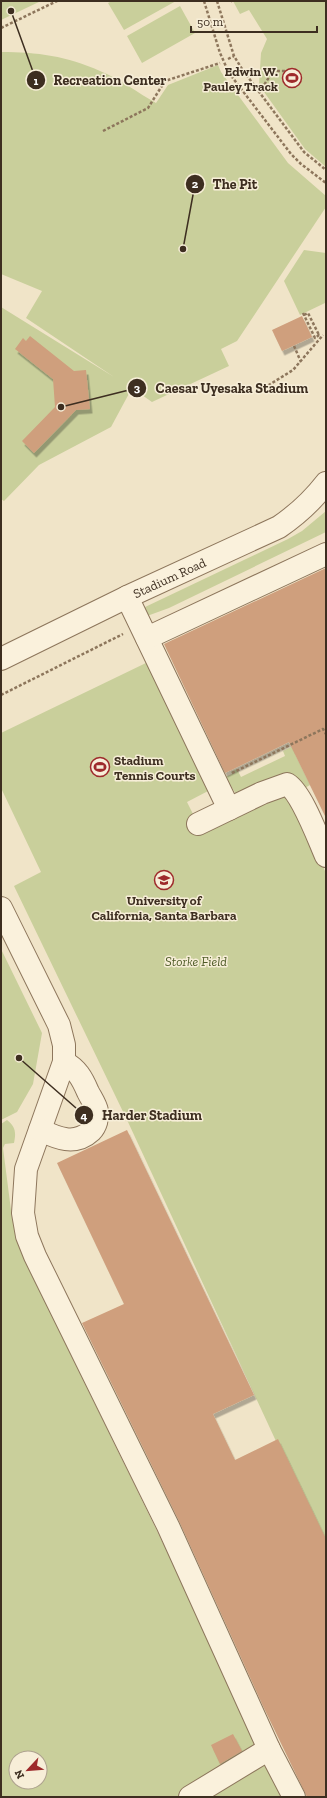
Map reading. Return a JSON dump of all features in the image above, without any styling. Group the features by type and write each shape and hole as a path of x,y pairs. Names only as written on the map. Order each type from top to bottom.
{"street":[{"name":"Stadium Road","path":"1,659 127,597 279,527 304,509 326,483"},
{"path":"147,638 326,554"},
{"path":"127,597 229,809"},
{"path":"198,824 277,786 287,784 293,788 299,797 326,856"},
{"path":"1,908 59,1025 64,1045 64,1062 26,1169 23,1213 27,1236 35,1256 168,1526 269,1749 294,1797"},
{"path":"40,1130 58,1138 73,1140 86,1136 93,1129 97,1120 97,1110 82,1076 72,1066 64,1062"},
{"path":"190,1797 269,1749"}],"path":[{"path":"1,28 57,1"},
{"path":"204,1 220,53 229,73 291,154 301,164 326,183"},
{"path":"217,1 234,56 259,93 304,152 326,170"},
{"path":"228,59 234,56"},
{"path":"102,131 148,108 165,81 220,62"},
{"path":"259,93 273,71 294,71"},
{"path":"308,313 321,335 315,338 306,323 304,314 308,313"},
{"path":"264,388 294,370 321,335"},
{"path":"294,346 301,362"},
{"path":"216,781 325,728 326,734"}],"green space":[{"path":"1,1 41,1 1,20"},
{"path":"112,1 176,1 124,30 108,3"},
{"name":"Edwin W. Pauley Track","path":"233,1 326,1 326,167 305,149 259,85 261,53 267,39 249,10 240,14"},
{"path":"180,6 195,33 142,63 127,36"},
{"path":"1,52 39,54 64,58 107,74 156,103 168,85 218,65 221,72 288,163 326,196 326,207 237,341 221,349 229,366 152,402 132,388 111,427 39,465 4,501 1,499 1,307 114,377 26,318 42,291 1,274"},
{"path":"304,250 326,253 325,303 300,315 284,281"},
{"path":"326,511 326,532 169,608 147,616 143,608 288,539 302,531"},
{"name":"Storke Field","path":"148,662 210,790 187,802 198,824 279,795 287,797 291,802 326,873 326,1549 128,1122 14,886 41,872 1,788 1,733"},
{"path":"317,735 301,751 295,754 310,785 303,789 236,794 225,777 232,774 231,772 237,769 241,777 285,756 283,751"},
{"path":"1,949 42,1033 33,1084 17,1112 1,1120"},
{"path":"7,1120 15,1130 14,1143 5,1144 3,1148 12,1218 21,1248 71,1355 287,1797 1,1797 1,1124"}],"building":[{"path":"302,316 312,337 282,351 272,330"},
{"path":"30,336 74,371 86,370 90,409 76,410 34,453 22,441 55,407 53,379 15,349 23,338 26,341"},
{"path":"326,568 326,818 289,742 225,773 164,644"},
{"path":"127,1130 254,1395 213,1414 235,1460 278,1439 326,1539 326,1797 307,1797 263,1706 179,1521 82,1323 124,1304 57,1163"},
{"path":"233,1734 242,1751 220,1764 211,1745"}],"place":[{"name":"Recreation Center","path":"11,11"},
{"name":"Edwin W. Pauley Track","path":"292,78"},
{"name":"The Pit","path":"183,249"},
{"name":"Caesar Uyesaka Stadium","path":"61,407"},
{"name":"Stadium Tennis Courts","path":"100,767"},
{"name":"University of California, Santa Barbara","path":"164,880"},
{"name":"Harder Stadium","path":"19,1058"}]}
